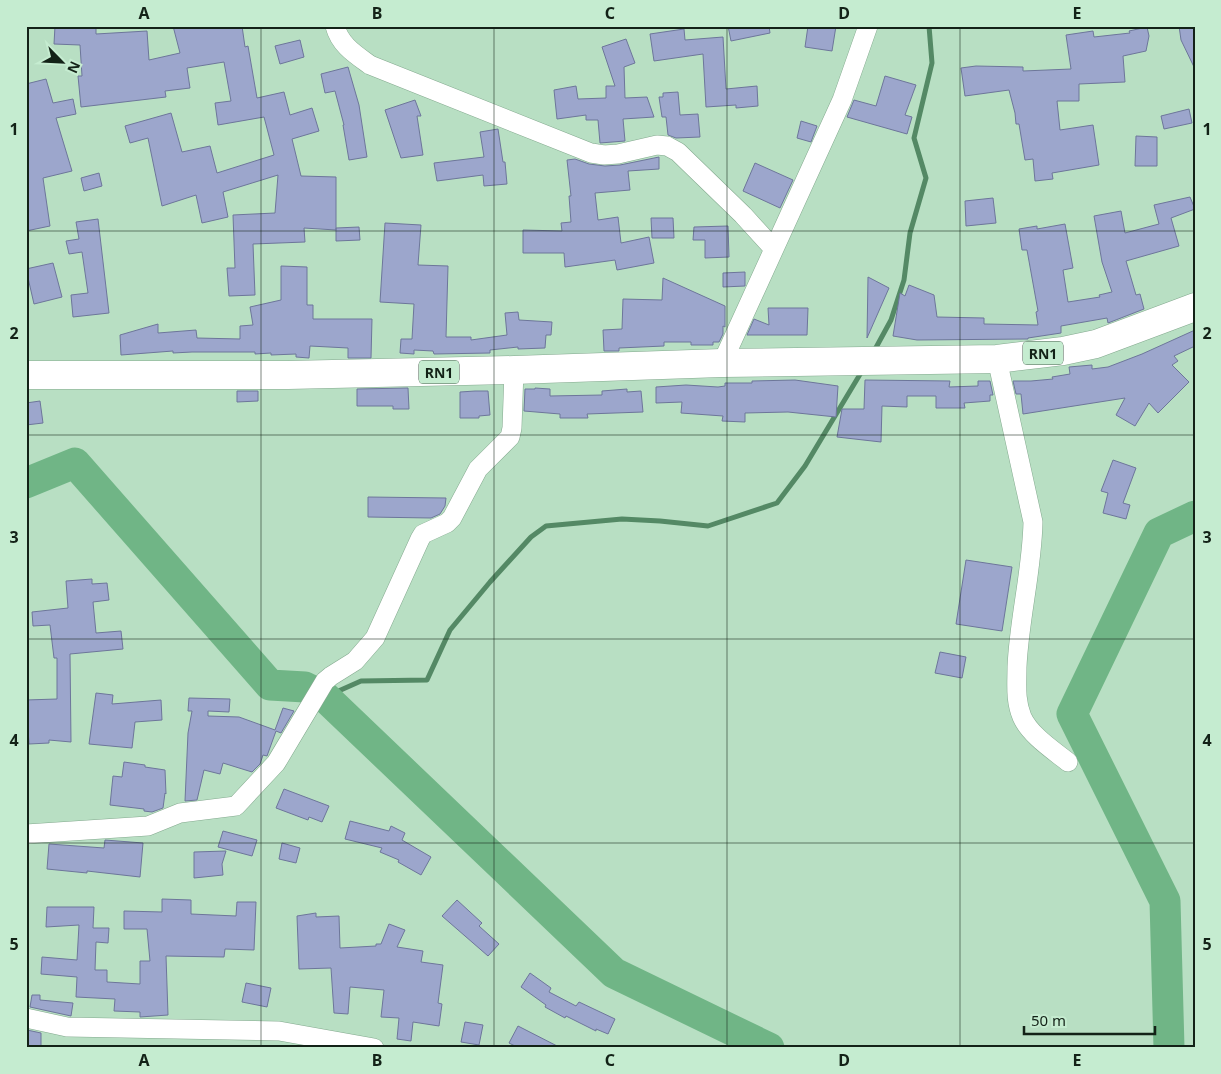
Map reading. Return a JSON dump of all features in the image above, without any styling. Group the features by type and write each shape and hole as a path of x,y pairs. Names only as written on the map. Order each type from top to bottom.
{"highway":[{"name":"RN1","path":"26,375 288,375 722,363 997,359 1063,351 1096,344 1195,308"}],"street":[{"path":"335,26 338,37 350,51 370,65 591,153 604,155 657,145 667,146 678,152 743,215 773,248"},
{"path":"722,363 842,100 868,26"},
{"path":"997,359 1033,522 1032,544 1018,649 1016,697 1023,718 1038,738 1068,762"},
{"path":"26,834 148,826 180,813 236,806 276,763 325,681 355,661 375,638 423,534 447,523 452,518 478,469 510,437 514,370"},
{"path":"26,1018 67,1027 279,1031 374,1048"}],"building":[{"path":"55,26 96,26 96,34 147,31 149,60 180,53 173,26 242,26 245,47 248,46 257,98 284,92 290,115 312,108 319,131 292,139 301,176 336,177 336,230 304,228 305,242 253,244 255,295 229,296 227,268 235,268 233,215 275,213 278,175 223,192 228,217 202,223 196,195 162,206 148,138 130,143 125,126 171,113 182,152 210,146 217,173 274,155 264,117 218,125 215,103 231,101 224,62 187,68 190,88 165,91 166,97 81,107 78,76 82,76 80,45 54,44"},
{"path":"728,26 769,26 770,33 731,41"},
{"path":"808,26 836,26 832,51 805,47"},
{"path":"1179,26 1195,26 1195,69 1181,40"},
{"path":"1147,27 1149,36 1146,51 1123,56 1125,82 1079,84 1079,101 1057,101 1060,130 1093,125 1099,165 1052,173 1053,179 1035,181 1033,159 1025,160 1019,124 1016,124 1009,90 965,96 961,68 976,66 1023,67 1023,71 1071,69 1066,35 1093,31 1094,37 1130,33 1129,31"},
{"path":"684,29 685,40 723,37 726,89 757,86 758,106 736,108 736,105 706,107 703,54 654,61 650,34"},
{"path":"626,39 635,63 624,67 625,98 647,97 654,117 623,119 625,141 600,143 598,120 586,120 586,115 557,119 554,90 576,86 578,99 606,98 606,86 615,86 602,47"},
{"path":"300,40 304,57 280,64 275,46"},
{"path":"348,67 359,105 367,157 349,160 344,125 335,91 325,93 321,74"},
{"path":"885,76 916,85 905,115 912,117 907,134 847,117 854,100 876,106"},
{"path":"46,79 53,103 73,99 76,114 56,118 72,171 43,178 50,226 26,231 26,84"},
{"path":"678,92 680,115 698,114 700,137 676,138 668,135 666,117 662,117 659,97 663,97 663,93"},
{"path":"415,100 421,116 417,116 423,155 401,158 385,110"},
{"path":"1189,109 1192,123 1164,129 1161,116"},
{"path":"801,121 817,126 811,142 797,138"},
{"path":"498,129 503,162 505,162 507,184 484,186 483,175 437,181 434,163 484,157 480,132"},
{"path":"1136,136 1157,137 1157,166 1135,166"},
{"path":"659,157 659,169 628,171 630,190 595,193 598,220 618,217 621,243 649,237 654,263 617,270 615,260 565,267 564,253 523,253 523,230 562,231 561,223 571,222 569,196 571,196 567,160 575,159 589,164 605,166"},
{"path":"755,163 793,180 780,208 743,191"},
{"path":"99,173 102,186 84,191 81,178"},
{"path":"1190,197 1195,209 1171,218 1179,246 1126,261 1136,295 1140,294 1144,309 1108,323 1107,318 1061,326 1061,333 1028,339 917,340 893,336 900,293 905,296 909,285 934,295 937,317 984,318 984,324 1038,325 1036,312 1038,311 1027,250 1022,250 1019,229 1037,226 1037,229 1065,224 1073,268 1063,270 1068,302 1100,297 1099,295 1112,292 1102,262 1094,216 1121,211 1125,233 1159,224 1154,205"},
{"path":"993,198 996,223 966,226 965,201"},
{"path":"651,218 673,218 674,238 652,238"},
{"path":"98,219 109,313 73,317 71,295 88,293 82,252 69,254 66,241 79,239 76,222"},
{"path":"385,223 421,225 418,265 448,266 446,337 471,337 471,340 507,335 505,313 518,312 519,320 552,322 551,335 546,335 545,348 518,349 518,347 490,350 490,353 434,354 433,351 414,350 414,354 400,353 401,339 412,339 414,304 380,302"},
{"path":"728,226 729,257 705,258 705,240 693,240 694,227"},
{"path":"359,227 360,240 336,241 336,228"},
{"path":"53,263 62,297 34,304 26,269"},
{"path":"281,266 307,267 307,305 313,305 313,319 372,319 371,358 348,358 348,348 310,346 309,358 296,357 296,354 271,355 271,353 255,354 255,352 173,353 173,351 121,355 120,335 158,324 158,333 196,330 197,338 240,339 240,326 253,325 250,307 281,300"},
{"path":"745,272 745,286 723,287 723,273"},
{"path":"868,277 889,288 867,338"},
{"path":"663,278 725,306 725,327 723,326 723,334 719,342 713,342 713,345 691,345 691,342 664,342 664,346 619,348 619,351 604,351 603,330 622,329 623,299 662,300"},
{"path":"768,308 808,308 807,335 747,335 754,319 769,325"},
{"path":"1195,330 1195,346 1174,356 1178,361 1172,365 1189,382 1158,413 1149,403 1135,426 1116,415 1125,398 1023,414 1021,394 1016,394 1013,381 1053,379 1052,377 1070,374 1069,367 1092,365 1092,369 1108,367"},
{"path":"795,380 838,386 836,417 788,412 745,413 745,422 722,421 723,416 681,413 682,402 656,403 656,387 686,385 718,387 725,386 725,383"},
{"path":"865,380 950,381 949,387 978,386 978,381 990,381 993,395 990,395 990,401 964,403 965,408 936,408 936,396 907,396 907,407 882,406 881,442 837,437 842,409 864,409"},
{"path":"408,388 409,409 393,409 393,406 357,406 357,389"},
{"path":"525,389 550,389 550,396 602,395 602,391 627,389 627,392 641,391 643,412 587,414 588,418 560,418 560,414 524,411"},
{"path":"237,391 258,391 258,401 237,402"},
{"path":"488,391 490,415 479,416 479,418 460,418 460,392"},
{"path":"40,401 43,423 26,425 26,403"},
{"path":"1113,460 1136,468 1123,503 1130,505 1126,519 1103,513 1108,493 1101,491"},
{"path":"368,497 446,498 445,506 440,514 431,518 368,517"},
{"path":"966,560 1012,567 1002,631 956,624"},
{"path":"92,579 92,584 107,583 109,600 93,602 96,633 121,631 123,649 70,654 71,742 49,740 49,743 29,744 26,700 57,699 57,658 54,658 50,625 33,626 32,612 68,608 66,581"},
{"path":"940,652 966,657 962,678 935,673"},
{"path":"96,693 113,695 112,704 161,700 162,720 135,722 132,748 89,744"},
{"path":"189,698 230,699 229,712 208,711 208,716 239,717 275,730 283,708 294,711 281,733 276,731 267,756 263,755 260,764 252,772 223,763 220,774 204,770 197,800 185,801 188,733 192,711 188,711"},
{"path":"124,762 165,770 166,794 163,808 152,812 144,811 144,809 110,805 113,776 122,777"},
{"path":"284,789 329,806 322,822 309,817 308,820 276,808"},
{"path":"350,821 389,831 391,826 405,833 402,840 431,857 421,875 398,862 399,860 380,852 382,848 345,839"},
{"path":"223,831 257,840 252,856 218,847"},
{"path":"105,840 143,843 140,877 47,869 49,844 104,848"},
{"path":"282,843 300,848 296,863 279,859"},
{"path":"226,851 222,864 223,875 194,878 194,852"},
{"path":"162,899 191,900 191,914 236,916 237,902 256,902 254,950 225,949 224,957 166,956 168,1015 140,1017 140,1012 114,1011 115,999 76,997 77,977 41,974 42,957 77,960 79,925 46,927 47,907 94,907 93,928 109,928 108,943 96,942 95,970 107,970 107,982 140,984 140,961 150,961 147,929 124,929 124,911 162,912"},
{"path":"457,900 482,923 479,926 499,944 488,956 442,916"},
{"path":"316,913 316,917 339,916 340,948 376,946 376,944 381,944 389,924 405,930 397,947 423,951 421,962 443,965 438,1003 442,1004 439,1026 413,1022 411,1041 397,1039 399,1018 381,1017 384,990 350,987 348,1014 334,1013 331,968 299,969 297,916"},
{"path":"530,973 551,988 549,992 576,1006 579,1002 615,1019 608,1034 596,1029 596,1031 566,1016 565,1018 545,1007 546,1005 521,987"},
{"path":"246,983 271,988 267,1007 242,1002"},
{"path":"32,995 40,995 40,1000 73,1003 71,1016 30,1007"},
{"path":"465,1022 483,1025 479,1045 461,1042"},
{"path":"518,1026 561,1048 519,1048 509,1043"},
{"path":"27,1030 41,1033 41,1048 26,1048"}],"waterway":[{"path":"873,353 891,320 904,280 910,233 926,178 914,138 932,63 929,26"},
{"path":"325,697 361,681 427,680 450,630 531,537 546,526 622,519 708,526 777,503 805,466 862,371"},
{"path":"26,483 75,463 270,685 305,687 325,697 614,973 769,1048"},
{"path":"1169,1048 1165,901 1072,714 1159,533 1195,516"}]}
